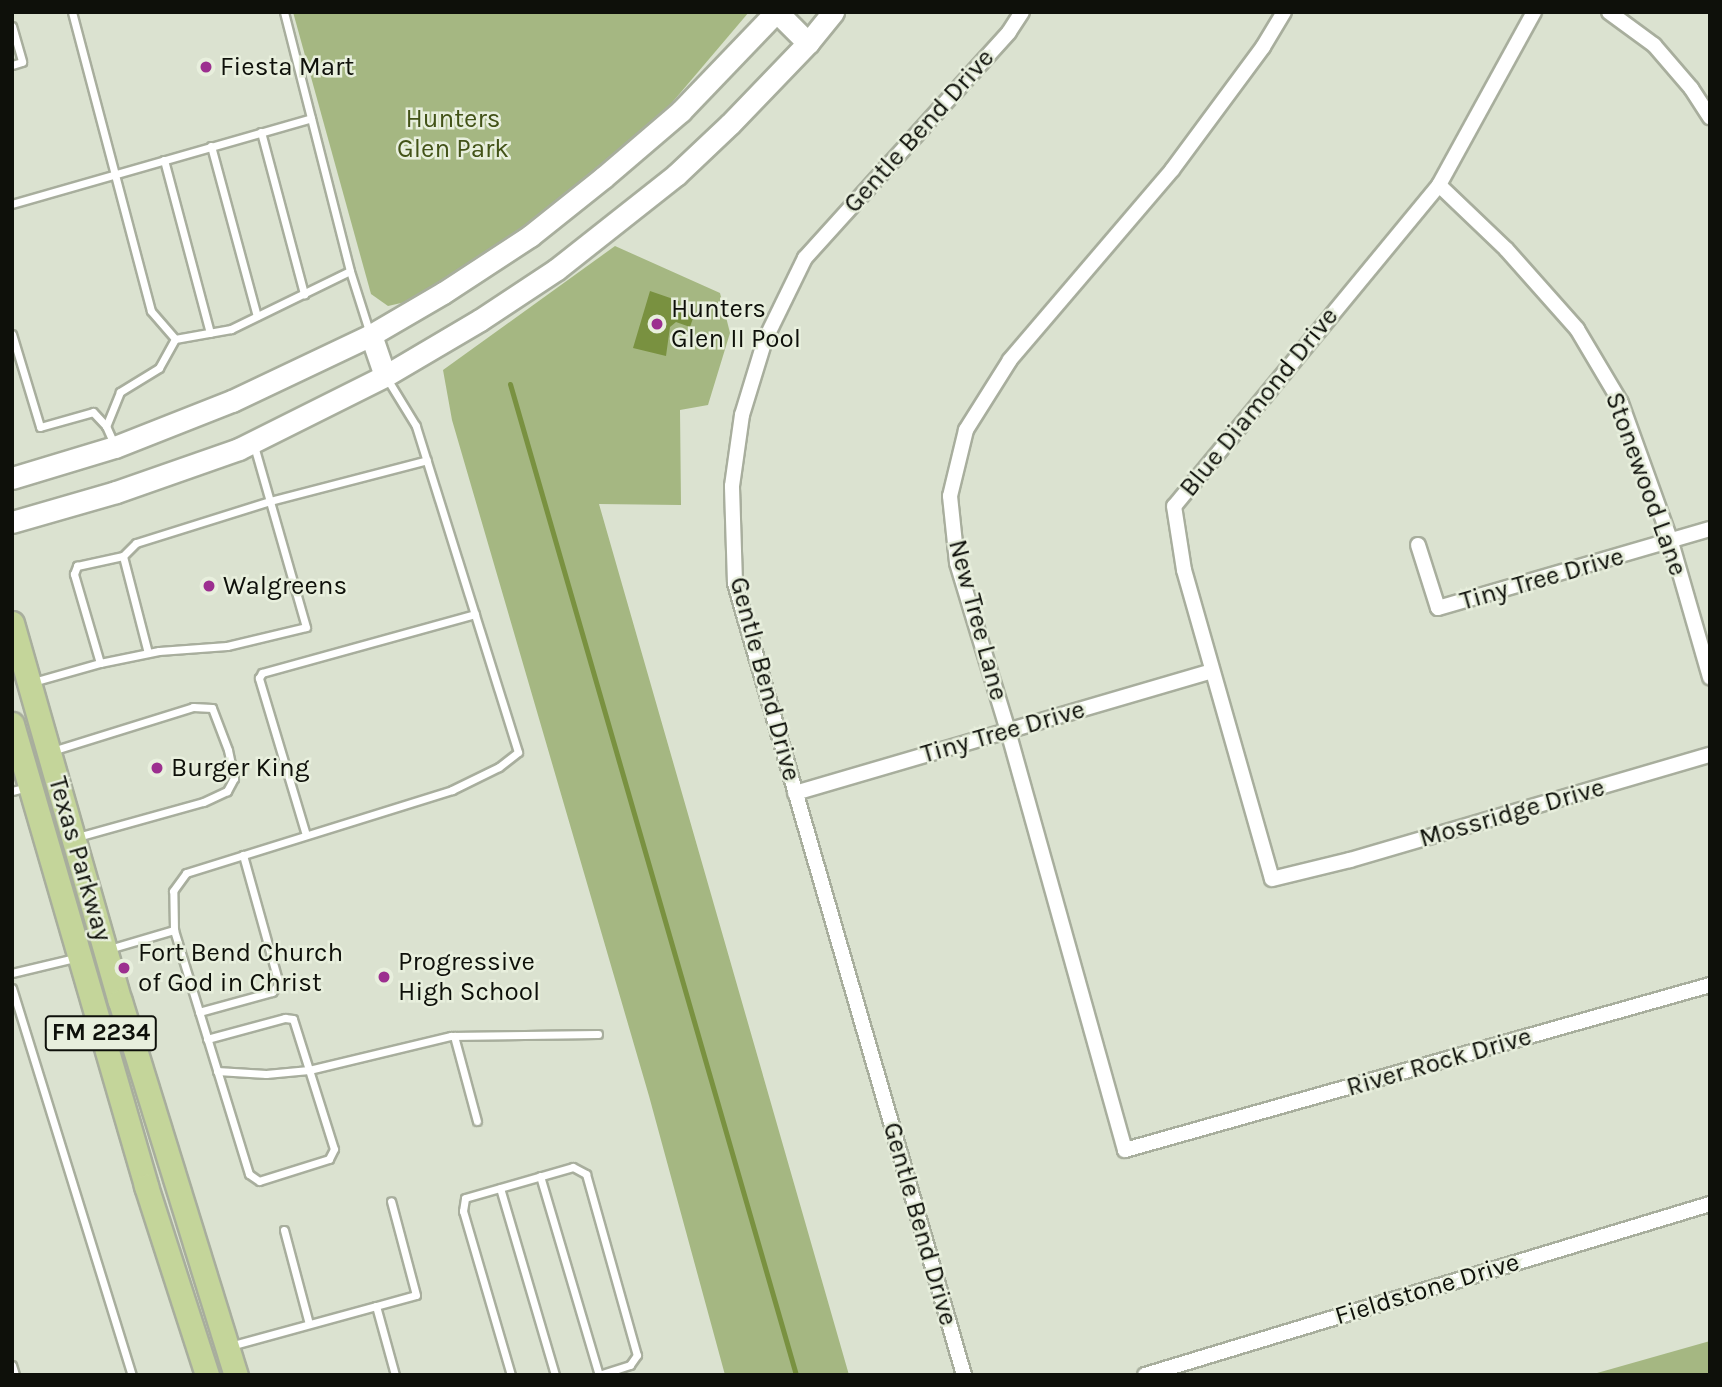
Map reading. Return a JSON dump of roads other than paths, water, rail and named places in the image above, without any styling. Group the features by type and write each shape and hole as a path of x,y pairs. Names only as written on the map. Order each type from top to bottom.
{"main road":[{"path":"12,478 115,447 232,401 371,335 443,293 530,236 604,177 681,110 777,12 808,43"},
{"path":"12,522 116,492 253,442 386,376 480,320 616,223 730,124 808,43 833,12"},
{"path":"371,335 386,376"},
{"name":"Texas Parkway","path":"12,623 120,1001 236,1375"},
{"name":"Texas Parkway","path":"12,724 21,789 79,958 146,1186 207,1375"},
{"path":"79,958 89,958 95,963 102,989 120,1001"}],"street":[{"name":"Gentle Bend Drive","path":"964,1375 735,583 732,486 742,415 765,340 805,258 1009,32 1022,12"},
{"name":"New Tree Lane","path":"1168,1138 1125,1150 1008,731 957,563 950,496 966,430 1010,360 1171,170 1264,47 1284,12"},
{"name":"Blue Diamond Drive","path":"1314,869 1272,879 1184,570 1174,506 1439,185 1534,12"},
{"path":"1609,12 1654,46 1691,88 1710,117"},
{"name":"Stonewood Lane","path":"1439,185 1506,249 1577,329 1621,403 1671,542 1710,677"},
{"name":"Tiny Tree Drive","path":"1418,545 1438,608 1710,529"},
{"name":"Tiny Tree Drive","path":"795,793 1211,671"},
{"name":"Mossridge Drive","path":"1314,869 1710,755"},
{"name":"River Rock Drive","path":"1168,1138 1710,985"},
{"name":"Fieldstone Drive","path":"1145,1375 1710,1204"}],"lane":[{"path":"72,12 150,310 175,339"},
{"path":"284,12 350,271 371,335"},
{"path":"12,26 22,62 12,65"},
{"path":"12,204 311,118"},
{"path":"261,132 304,294"},
{"path":"211,146 257,316"},
{"path":"164,160 210,333"},
{"path":"175,339 231,329 350,271"},
{"path":"12,334 40,427 93,412 107,426 115,447"},
{"path":"107,426 120,392 159,368 175,339"},
{"path":"207,1039 285,1018 293,1019 334,1149 329,1159 259,1181 249,1174 207,1039 174,930 173,891 186,873 452,790 499,767 518,752 416,426 386,376"},
{"path":"29,684 100,663 148,653 227,646 306,627 253,442"},
{"path":"100,663 74,574 77,566 123,556 136,542 270,501 427,460"},
{"path":"123,556 148,653"},
{"path":"306,835 259,678 262,673 475,614"},
{"path":"50,752 193,708 212,708 234,778 227,791 203,802 74,838"},
{"path":"199,1012 272,992 279,984 243,855"},
{"path":"105,950 174,930"},
{"path":"12,973 79,958"},
{"path":"12,988 132,1375"},
{"path":"217,1071 266,1074 310,1070 454,1036 598,1034"},
{"path":"454,1036 477,1121"},
{"path":"511,1375 463,1211 465,1198 573,1167 586,1174 637,1355 630,1365 599,1375 540,1177"},
{"path":"500,1188 555,1375"},
{"path":"226,1347 416,1295 391,1201"},
{"path":"284,1230 309,1324"},
{"path":"376,1306 395,1375"},
{"path":"12,1365 15,1375"}],"waterway":[{"path":"510,384 796,1375"}],"place":[{"name":"Fiesta Mart","path":"206,67"},
{"name":"Hunters Glen II Pool","path":"657,324"},
{"name":"Walgreens","path":"209,586"},
{"name":"Burger King","path":"157,768"},
{"name":"Fort Bend Church of God in Christ","path":"124,968"},
{"name":"Progressive High School","path":"384,977"}],"park label":[{"name":"Hunters Glen Park","path":"453,134"}]}
